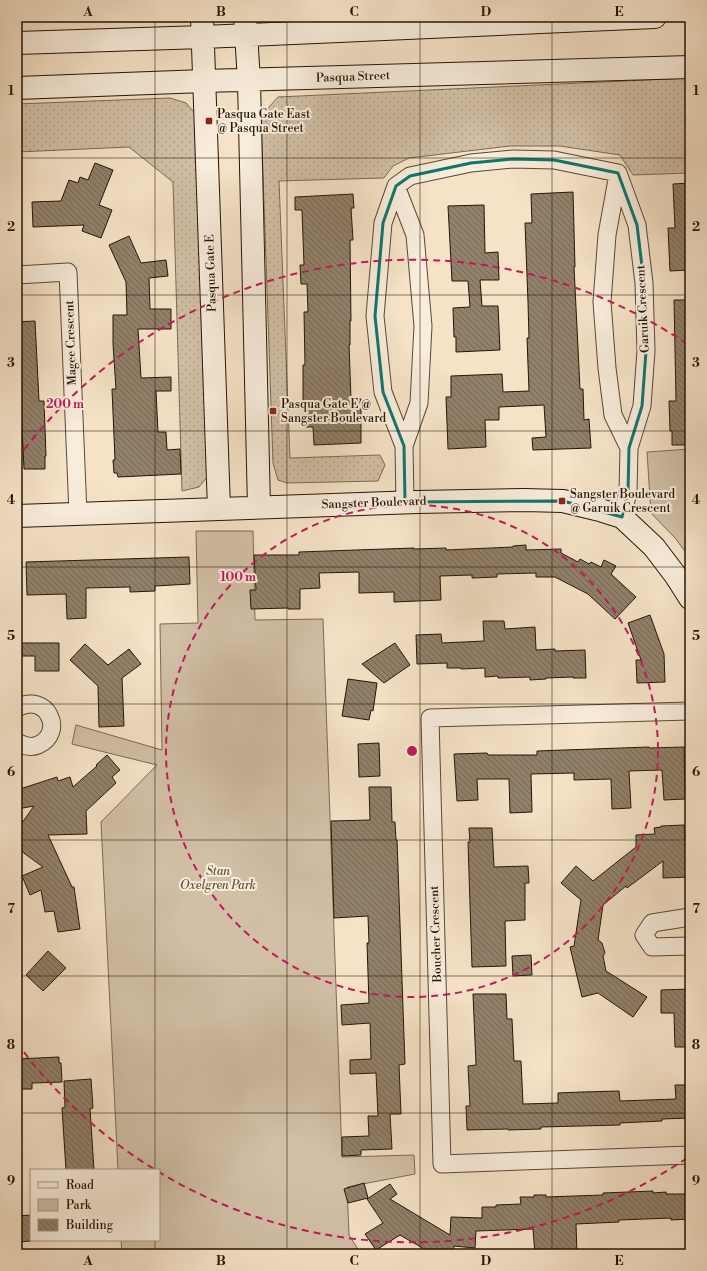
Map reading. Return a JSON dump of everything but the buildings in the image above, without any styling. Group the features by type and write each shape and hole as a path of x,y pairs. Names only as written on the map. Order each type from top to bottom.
{"street":[{"path":"17,43 202,27 655,17"},
{"path":"246,26 249,80 259,507"},
{"name":"Pasqua Gate E","path":"202,27 219,509"},
{"name":"Pasqua Street","path":"17,88 690,67"},
{"path":"405,502 404,446 383,392 375,316 383,223 396,186 410,176 471,163 513,159 554,160 618,173"},
{"name":"Garuik Crescent","path":"618,173 607,234 602,302 607,368 613,416 629,448"},
{"name":"Garuik Crescent","path":"618,173 637,225 644,283 646,351 642,406 629,448 628,492 622,517"},
{"path":"396,186 415,235 423,326 420,403 404,446"},
{"name":"Magee Crescent","path":"17,275 68,272 78,514"},
{"name":"Sangster Boulevard","path":"17,516 405,502 524,500 563,501 622,517 654,547 676,576 690,598"},
{"path":"17,708 26,704 40,706 46,710 52,724 51,731 42,743 35,746 28,746 17,742"},
{"name":"Boucher Crescent","path":"690,711 430,718 442,1164 690,1155"},
{"path":"690,917 652,923 644,935 652,947 690,946"}],"highlighted area":[{"path":"513,159 554,160 618,173 637,225 644,283 646,351 642,406 629,448 628,492 622,517 563,501 405,502 404,446 383,392 375,316 383,223 396,186 410,176 471,163"}],"green space":[{"path":"690,78 690,173 633,175 620,155 560,146 510,146 409,158 393,166 384,178 279,181 290,458 380,455 385,465 378,481 287,483 278,480 273,463 261,116 278,97"},
{"path":"170,98 186,103 195,113 208,476 199,487 182,491 173,182 129,147 17,152 17,104"},
{"path":"690,449 690,558 675,538 651,513 647,452"},
{"name":"Stan Oxelgren Park","path":"196,531 253,531 255,620 323,619 342,1157 414,1155 415,1174 347,1187 349,1235 361,1254 122,1254 121,1241 160,1241 160,1169 118,1169 101,822 157,765 72,744 76,725 162,750 160,624 198,623"}],"place":[{"name":"Pasqua Gate East @ Pasqua Street","path":"209,121"},
{"name":"Pasqua Gate E @ Sangster Boulevard","path":"273,411"},
{"name":"Sangster Boulevard @ Garuik Crescent","path":"562,501"}]}
